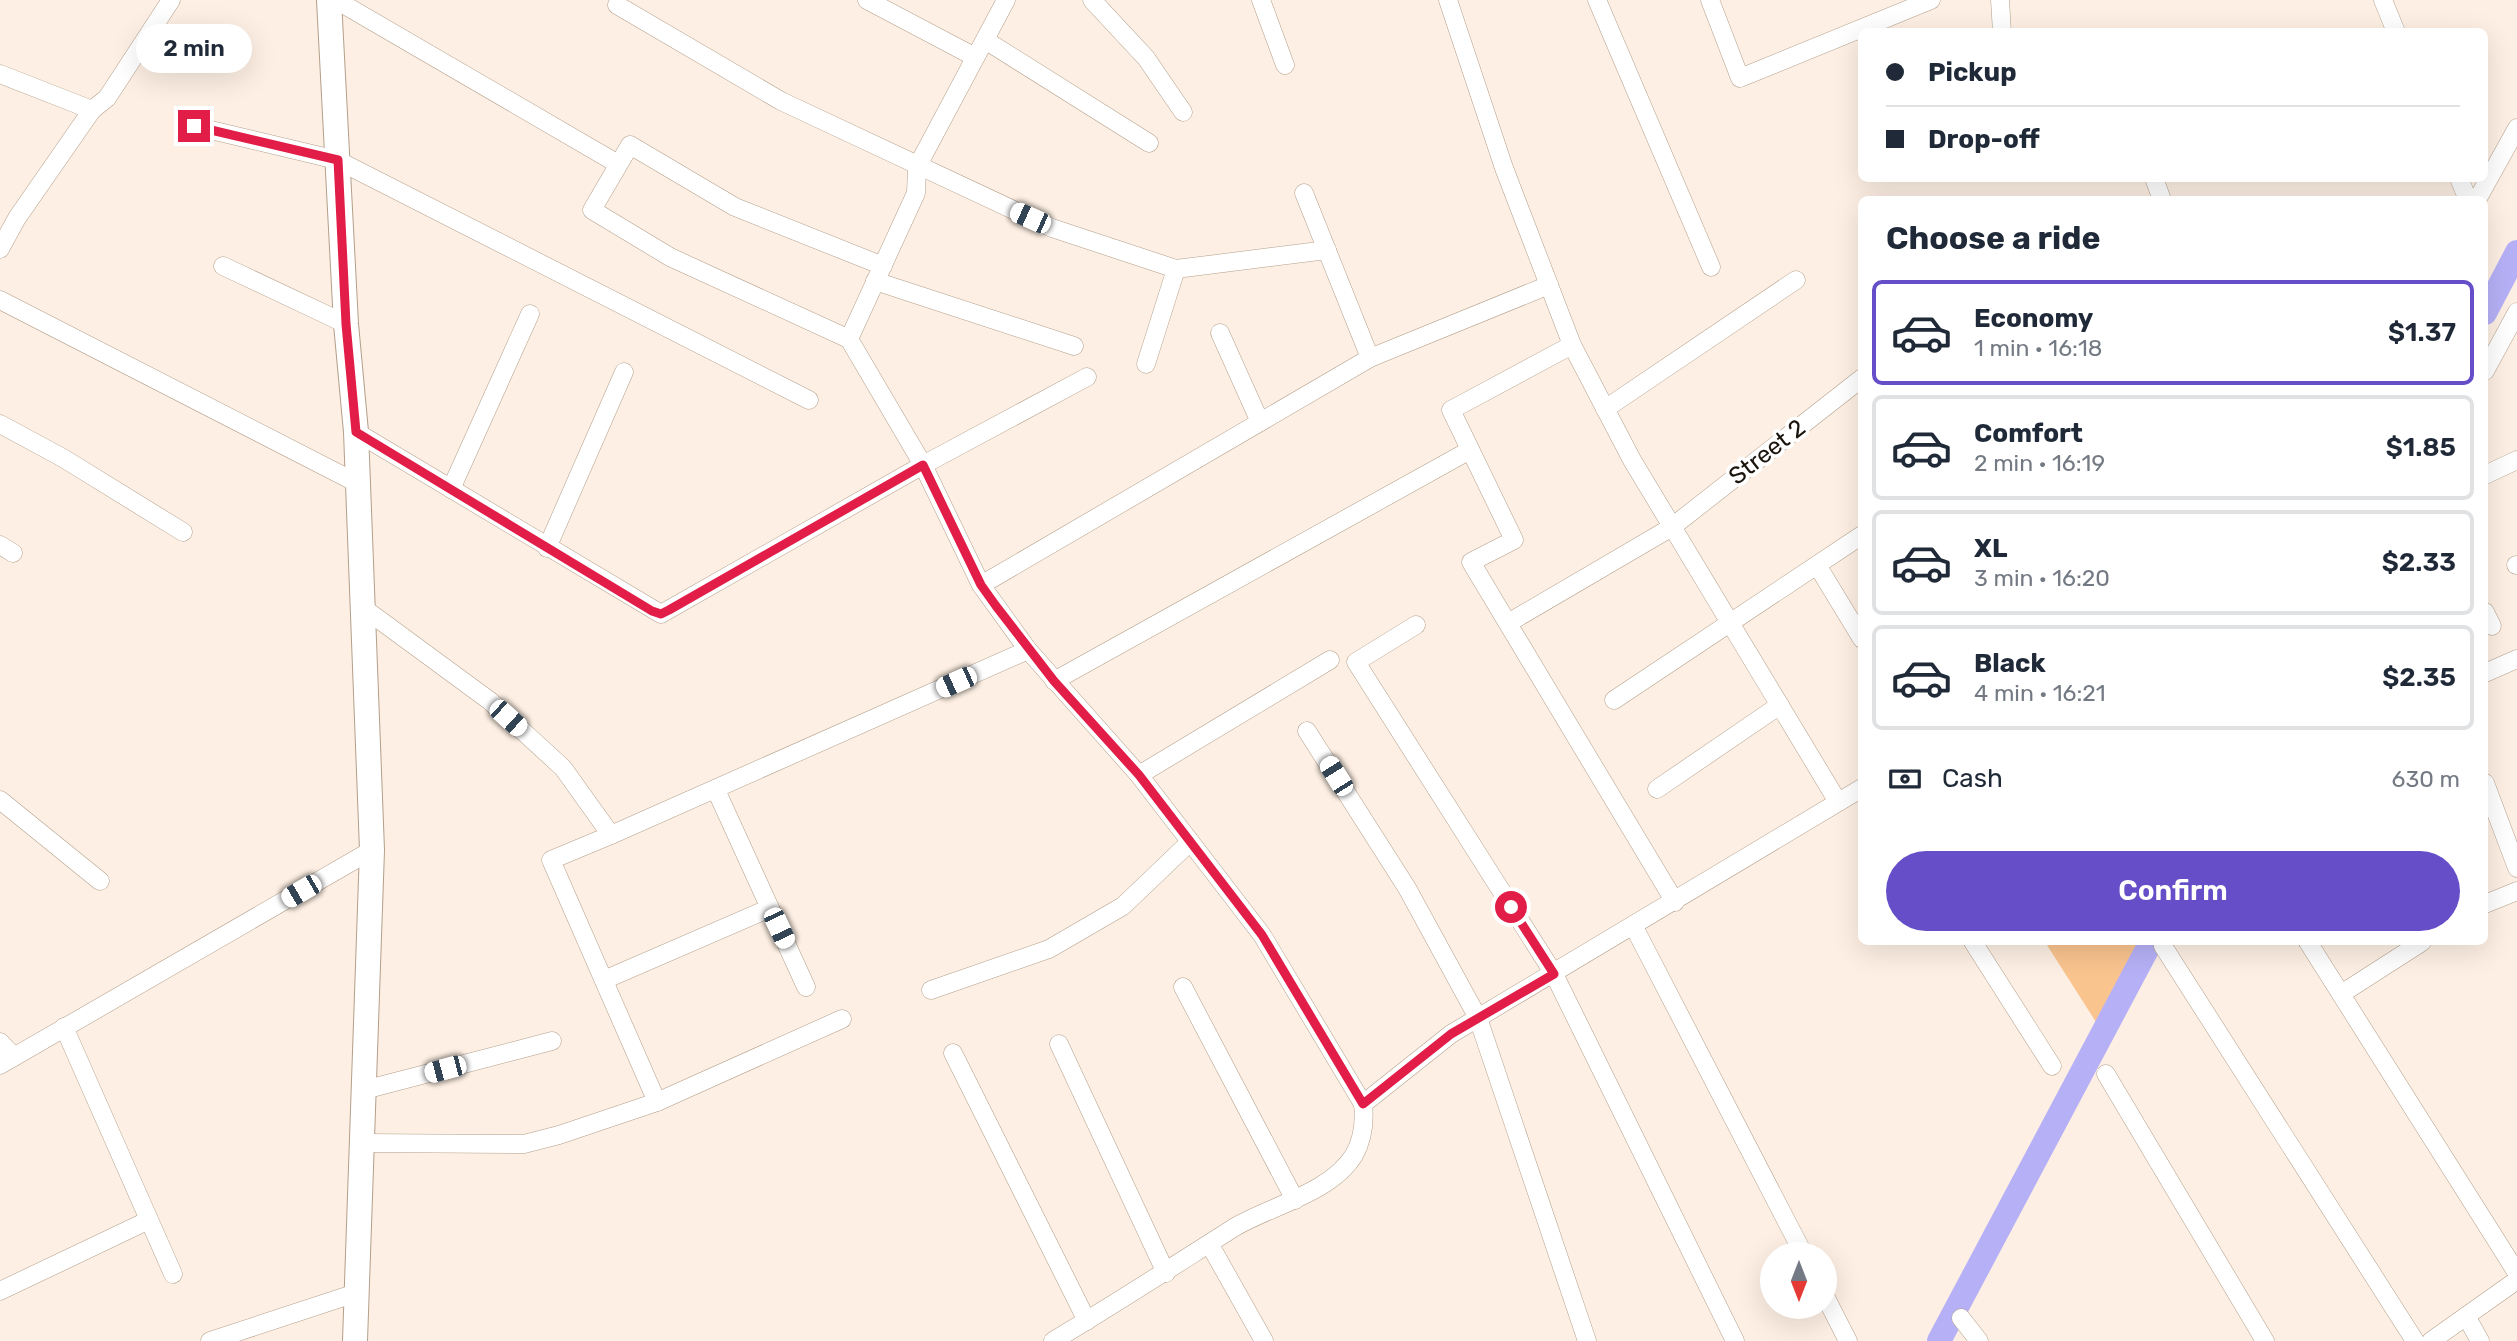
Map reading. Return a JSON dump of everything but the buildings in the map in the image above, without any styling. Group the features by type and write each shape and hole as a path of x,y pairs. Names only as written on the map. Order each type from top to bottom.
{"street":[{"path":"0,249 17,218 92,110 107,98 171,0"},
{"path":"329,0 346,324 356,432 372,850 355,1341"},
{"path":"336,0 618,164"},
{"path":"867,0 975,57"},
{"path":"849,339 916,193 917,167 1006,0"},
{"path":"1092,0 1146,58 1183,113"},
{"path":"1261,0 1285,65"},
{"path":"1448,0 1504,168 1572,345 1672,527 1838,802"},
{"path":"1597,0 1711,267"},
{"path":"1710,0 1740,78 1858,30"},
{"path":"1862,28 1931,0"},
{"path":"2000,0 2002,28"},
{"path":"2383,0 2394,28"},
{"path":"617,5 782,101 917,167 1052,228 1176,269 1327,250"},
{"path":"985,40 1149,143"},
{"path":"0,74 92,110"},
{"path":"194,126 338,160 809,400"},
{"path":"2488,180 2517,128"},
{"path":"1054,1341 1237,1226 1294,1200 1329,1178 1353,1156 1365,1124 1363,1104 1262,935 1139,775 1028,650 981,585 923,465 849,339 670,257 592,210 630,145 735,207 879,274 1074,346"},
{"path":"1304,193 1370,358"},
{"path":"223,266 346,324"},
{"path":"1146,364 1176,269"},
{"path":"1605,409 1796,280"},
{"path":"981,585 1370,358 1549,285"},
{"path":"0,300 357,483"},
{"path":"2488,365 2517,312"},
{"path":"451,489 530,314"},
{"path":"1220,333 1260,422"},
{"path":"1572,345 1451,410 1514,540 1471,562 1675,902"},
{"path":"547,548 624,372"},
{"path":"356,432 661,614 923,465 1087,377"},
{"name":"Street 2","path":"1508,623 1672,527 1858,381"},
{"path":"0,424 64,457 183,532"},
{"path":"1054,681 1470,450"},
{"path":"2488,474 2517,460"},
{"path":"1614,700 1858,538"},
{"path":"1817,565 1858,632"},
{"path":"362,607 490,701 554,759 611,835"},
{"path":"1416,625 1356,662 1554,974 1735,1341"},
{"path":"657,1102 551,860 716,790 1028,650"},
{"path":"2488,672 2517,659"},
{"path":"1139,775 1330,660"},
{"path":"1657,789 1780,705"},
{"path":"1307,731 1407,888 1478,1018 1587,1341"},
{"path":"716,790 806,987"},
{"path":"1363,1104 1451,1034 1634,927 1858,790"},
{"path":"2488,791 2517,868"},
{"path":"0,800 100,881"},
{"path":"931,990 1049,949 1123,906 1191,842"},
{"path":"0,1042 7,1061 372,850"},
{"path":"2488,903 2517,891"},
{"path":"604,980 770,908"},
{"path":"1634,927 1797,1242"},
{"path":"1975,945 2052,1066"},
{"path":"2310,945 2517,1273"},
{"path":"2341,994 2417,945"},
{"path":"2163,946 2415,1341"},
{"path":"1183,987 1294,1200"},
{"path":"361,1143 524,1144 657,1102 842,1019"},
{"path":"64,1027 173,1274"},
{"path":"364,1090 552,1041"},
{"path":"1059,1044 1166,1273"},
{"path":"953,1053 1087,1321"},
{"path":"2106,1074 2265,1341"},
{"path":"0,1291 149,1220"},
{"path":"1210,1245 1264,1341"},
{"path":"2431,1341 2517,1280"},
{"path":"210,1341 356,1293"},
{"path":"2466,1316 2480,1341"},
{"path":"1961,1318 1979,1341"},
{"path":"1837,1320 1848,1341"}],"shaded area":[{"path":"2047,945 2149,945 2103,1033"}],"waterway":[{"path":"2488,307 2517,252"},
{"path":"1939,1341 2149,945"}],"route":[{"path":"194,126 338,160 346,324 356,432 652,611 661,614 669,610 923,465 981,585 1054,681 1139,775 1262,935 1363,1104 1451,1034 1554,974 1511,907"}]}
